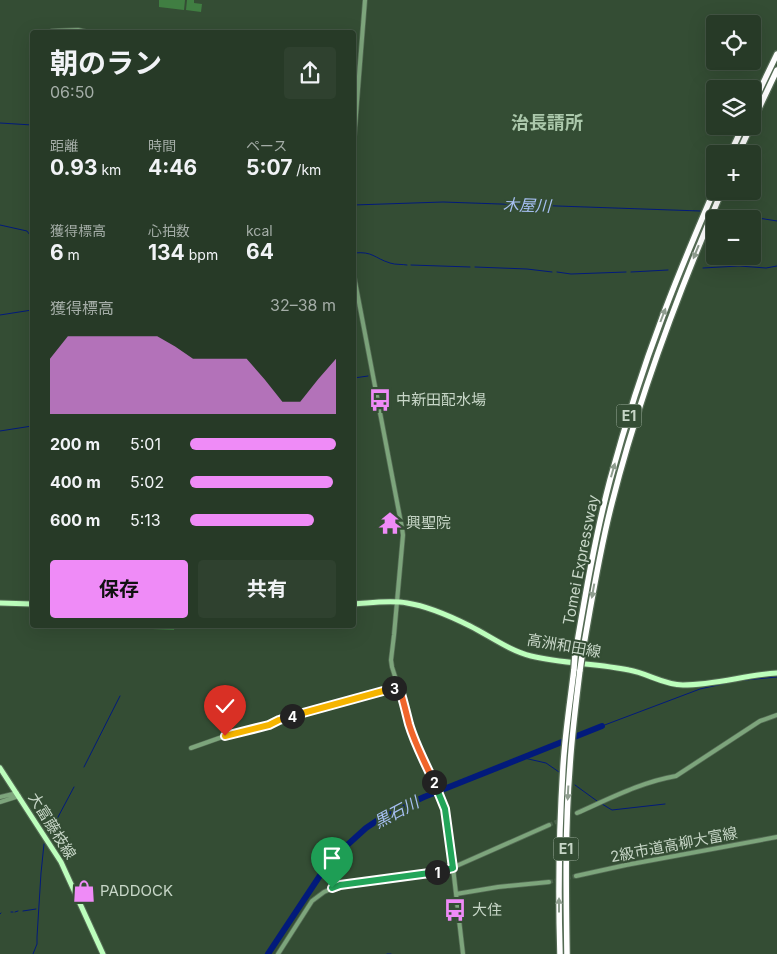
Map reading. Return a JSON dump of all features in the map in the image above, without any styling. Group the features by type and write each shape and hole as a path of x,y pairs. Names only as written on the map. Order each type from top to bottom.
{"highway":[{"path":"761,87 777,54"},
{"path":"761,104 777,70"},
{"name":"Tomei Expressway","path":"560,954 559,838 575,655 601,516 627,423 662,316 710,200"},
{"name":"Tomei Expressway","path":"567,954 566,846 568,745 573,733 582,656 602,545 642,396 670,318 718,200"}],"main road":[{"path":"0,603 30,604"},
{"name":"高洲和田線","path":"356,604 408,603 470,626 506,646 529,656 628,670 673,684 698,684 777,673"},
{"name":"大富藤枝線","path":"0,768 61,862 103,954"}],"street":[{"path":"356,115 365,0"},
{"path":"356,286 403,535 391,660 406,707 409,723 440,796 447,818 462,954"},
{"path":"191,748 225,736 269,725 279,720 399,687"},
{"path":"577,813 639,786 676,776 760,721 777,715"},
{"path":"0,797 18,795"},
{"path":"0,802 18,795"},
{"path":"278,954 312,901 332,888 340,885 445,871 549,825"},
{"name":"2級市道高柳大富線","path":"576,876 777,837"},
{"path":"456,894 498,887 549,882"}],"green space":[{"path":"159,0 185,0 184,10 159,7"},
{"path":"187,0 194,0 194,3 202,4 201,12 186,10"},
{"path":"152,628 174,628 174,630"}],"waterway":[{"name":"木屋川","path":"0,123 30,125"},
{"name":"木屋川","path":"356,205 443,202 700,211"},
{"name":"木屋川","path":"761,218 777,221"},
{"path":"0,225 27,231 30,235"},
{"path":"356,253 365,253 390,263 407,265"},
{"path":"411,265 470,267"},
{"path":"703,268 739,266 766,268 777,266"},
{"path":"475,267 552,272"},
{"path":"631,272 668,270"},
{"path":"557,272 571,274 626,272"},
{"path":"0,315 30,310"},
{"path":"356,378 368,376"},
{"path":"0,431 30,426"},
{"path":"745,680 777,677"},
{"path":"602,726 700,689 736,681"},
{"path":"84,767 120,696"},
{"name":"黒石川","path":"268,954 334,857 366,828 387,814 424,797 602,726"},
{"path":"524,758 546,763 559,772"},
{"path":"575,785 612,810 665,804"},
{"path":"49,834 74,787"},
{"path":"33,954 37,944 44,844"},
{"path":"23,911 36,909"}],"tunnel":[{"path":"549,825 561,820"},
{"path":"549,882 576,876"}],"place":[{"name":"中新田配水場","path":"380,400"},
{"name":"興聖院","path":"390,523"},
{"name":"PADDOCK","path":"84,891"},
{"name":"大住","path":"455,910"}],"district":[{"name":"治長請所","path":"547,123"}],"route":[{"path":"225,736 399,687 417,745 445,809 453,868 445,871 340,885 332,888"}]}
